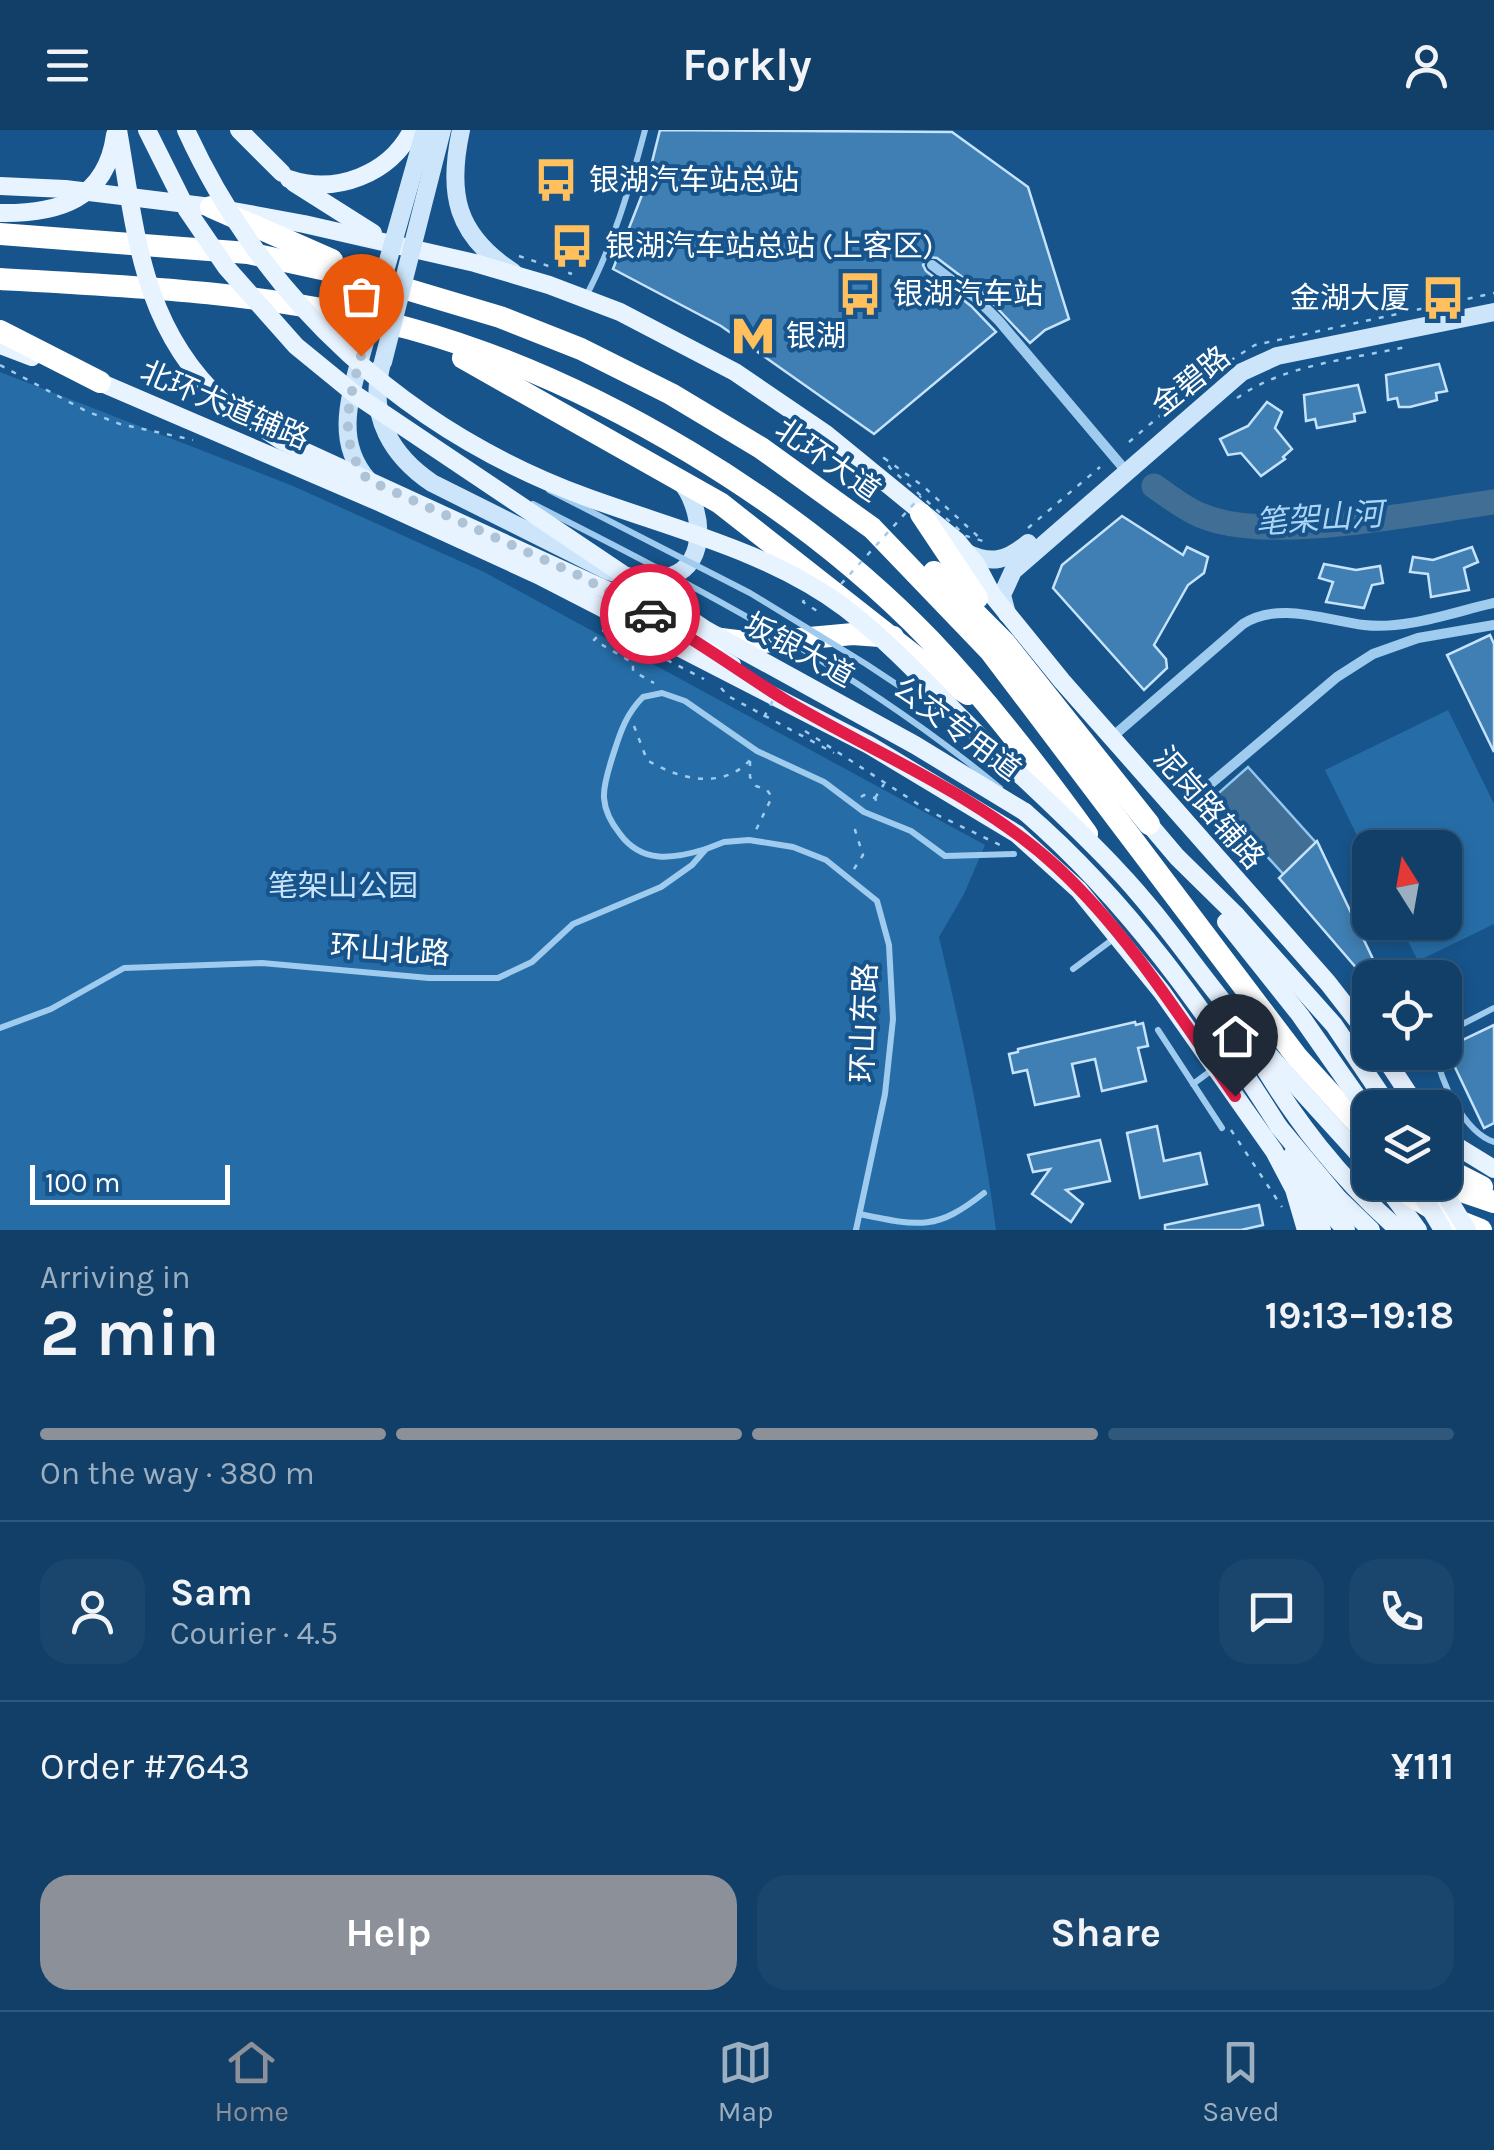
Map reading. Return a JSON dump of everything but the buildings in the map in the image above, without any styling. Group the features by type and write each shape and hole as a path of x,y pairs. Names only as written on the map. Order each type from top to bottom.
{"highway":[{"path":"212,207 386,283"},
{"name":"北环大道","path":"0,234 248,253 386,283 529,328 624,369 748,440 872,528 964,623 1020,688 1291,1049 1352,1119"},
{"path":"0,279 264,301 412,330 568,388 692,453 867,581 930,640 990,707 1208,994 1311,1111 1352,1150"},
{"path":"412,330 720,503 945,680 990,707"},
{"path":"0,331 100,382"},
{"path":"921,505 1005,643"},
{"path":"872,528 907,548 1005,643 1149,824"},
{"path":"669,625 721,639 753,642 853,634 894,638"},
{"path":"1291,1049 1352,1101"},
{"path":"1462,1177 1494,1193"},
{"path":"1462,1191 1494,1202"},
{"path":"1417,1200 1482,1230"}],"main road":[{"path":"0,213 49,210 87,192 110,160 117,130"},
{"path":"117,130 152,300 177,347 200,380 222,401 282,441 578,575 669,625 787,700"},
{"name":"坂银大道","path":"147,130 198,226 240,285 280,330 368,404 706,630 915,745 1025,812 1076,859 1162,958 1229,1049 1279,1127 1322,1230"},
{"name":"坂银大道","path":"186,130 209,179 278,282 310,319 398,394 508,464 587,498 735,550 822,592 892,648 1118,870 1290,1082 1352,1148"},
{"path":"239,130 285,176 391,244"},
{"path":"285,176 315,184 358,178 388,162 404,146 412,130"},
{"path":"0,186 98,192 212,207 391,244 518,276 585,298 680,341 763,390 976,543 1007,615"},
{"name":"北环大道辅路","path":"0,346 100,382 472,544 787,700 934,782 1017,834 1059,869 1118,935 1274,1152"},
{"name":"泥岗路辅路","path":"1007,615 1352,1014"},
{"path":"1149,824 1231,918 1334,1025 1378,1090"},
{"path":"1231,918 1352,1090"},
{"path":"1228,1008 1314,1143 1399,1230"},
{"path":"1279,1127 1338,1198 1371,1230"},
{"path":"1462,1148 1494,1168"},
{"path":"1274,1152 1294,1190 1306,1230"},
{"path":"1274,1152 1346,1230"},
{"path":"1398,1200 1418,1230"},
{"path":"1425,1200 1443,1230"},
{"path":"1448,1200 1467,1230"}],"street":[{"path":"368,480 357,467 347,436 348,402 425,130"},
{"path":"442,130 376,395 380,421 393,446 432,483 625,576 671,576 688,562 698,538 698,515 690,494 676,477"},
{"path":"461,130 454,178 462,216 487,253 518,276"},
{"path":"932,265 989,310 1123,468"},
{"name":"金碧路","path":"1007,615 1002,595 1013,572 1226,372 1249,357 1287,344 1494,302"},
{"name":"金碧路","path":"976,543 990,561 1013,555 1228,381 1263,361 1494,312"},
{"path":"1110,738 1259,614 1282,612 1384,625 1494,603"},
{"path":"1195,797 1337,677 1373,654 1418,638 1494,625"}],"lane":[{"path":"585,298 598,273 645,130"},
{"name":"公交专用道","path":"508,464 572,502 750,594 882,674 996,752"},
{"name":"公交专用道","path":"492,484 642,558 831,666 923,727 1025,812"},
{"path":"749,840 724,842 678,858 654,858 630,848 611,822 604,798 611,764 631,709 644,697 662,693 685,702 757,751 824,782 864,812 911,832 945,856 1014,854"},
{"path":"1176,813 1195,797"},
{"name":"环山东路","path":"749,840 793,847 826,860 877,901 889,945 893,1019 884,1094 856,1230"},
{"name":"环山北路","path":"0,1028 50,1009 124,968 262,963 430,978 498,978 532,962 573,924 662,888 706,849"},
{"path":"1073,969 1118,935"},
{"path":"1462,1024 1494,1008"},
{"path":"1158,1030 1225,1127"},
{"path":"1193,1084 1215,1068"},
{"path":"1442,1070 1467,1122 1494,1142"},
{"path":"860,1214 935,1228 962,1216 984,1193"}],"path":[{"path":"508,252 572,274"},
{"path":"1233,401 1254,386 1283,374 1423,343"},
{"path":"0,366 86,411 120,424 204,444"},
{"path":"884,458 910,476 976,543"},
{"path":"1015,538 1100,467"},
{"path":"838,588 921,505"},
{"path":"606,628 594,640 633,663 633,671 664,688 662,693"},
{"path":"719,686 728,696 927,810 1014,854"},
{"path":"631,709 636,738 646,760 671,774 701,779 728,776 757,751"},
{"path":"749,840 772,797 750,777 750,760"},
{"path":"875,798 884,782"},
{"path":"864,794 875,798 880,806"},
{"path":"850,877 863,855 855,830 864,812"},
{"path":"1225,1127 1262,1174 1284,1212"}],"green space":[{"name":"笔架山公园","path":"0,372 293,486 484,572 985,845 964,894 939,937 971,1083 996,1230 0,1230"},
{"path":"1448,710 1494,804 1494,924 1462,940 1462,830 1354,830 1325,770"},
{"path":"1408,940 1461,940 1420,960"}],"shaded area":[{"path":"1248,767 1319,846 1286,877 1213,798"}],"waterway":[{"name":"笔架山河","path":"1154,486 1200,515 1264,527 1344,524 1494,502"}],"way so far":[{"path":"361,356 346,419 350,452 368,480 578,575 650,614"}],"place":[{"name":"银湖汽车站总站","path":"556,180"},
{"name":"银湖汽车站总站 (上客区)","path":"572,246"},
{"name":"银湖汽车站","path":"860,294"},
{"name":"金湖大厦","path":"1443,298"},
{"name":"银湖","path":"753,336"}],"route":[{"path":"650,614 787,700 950,792 1040,852 1080,890 1118,935 1235,1096"}]}
